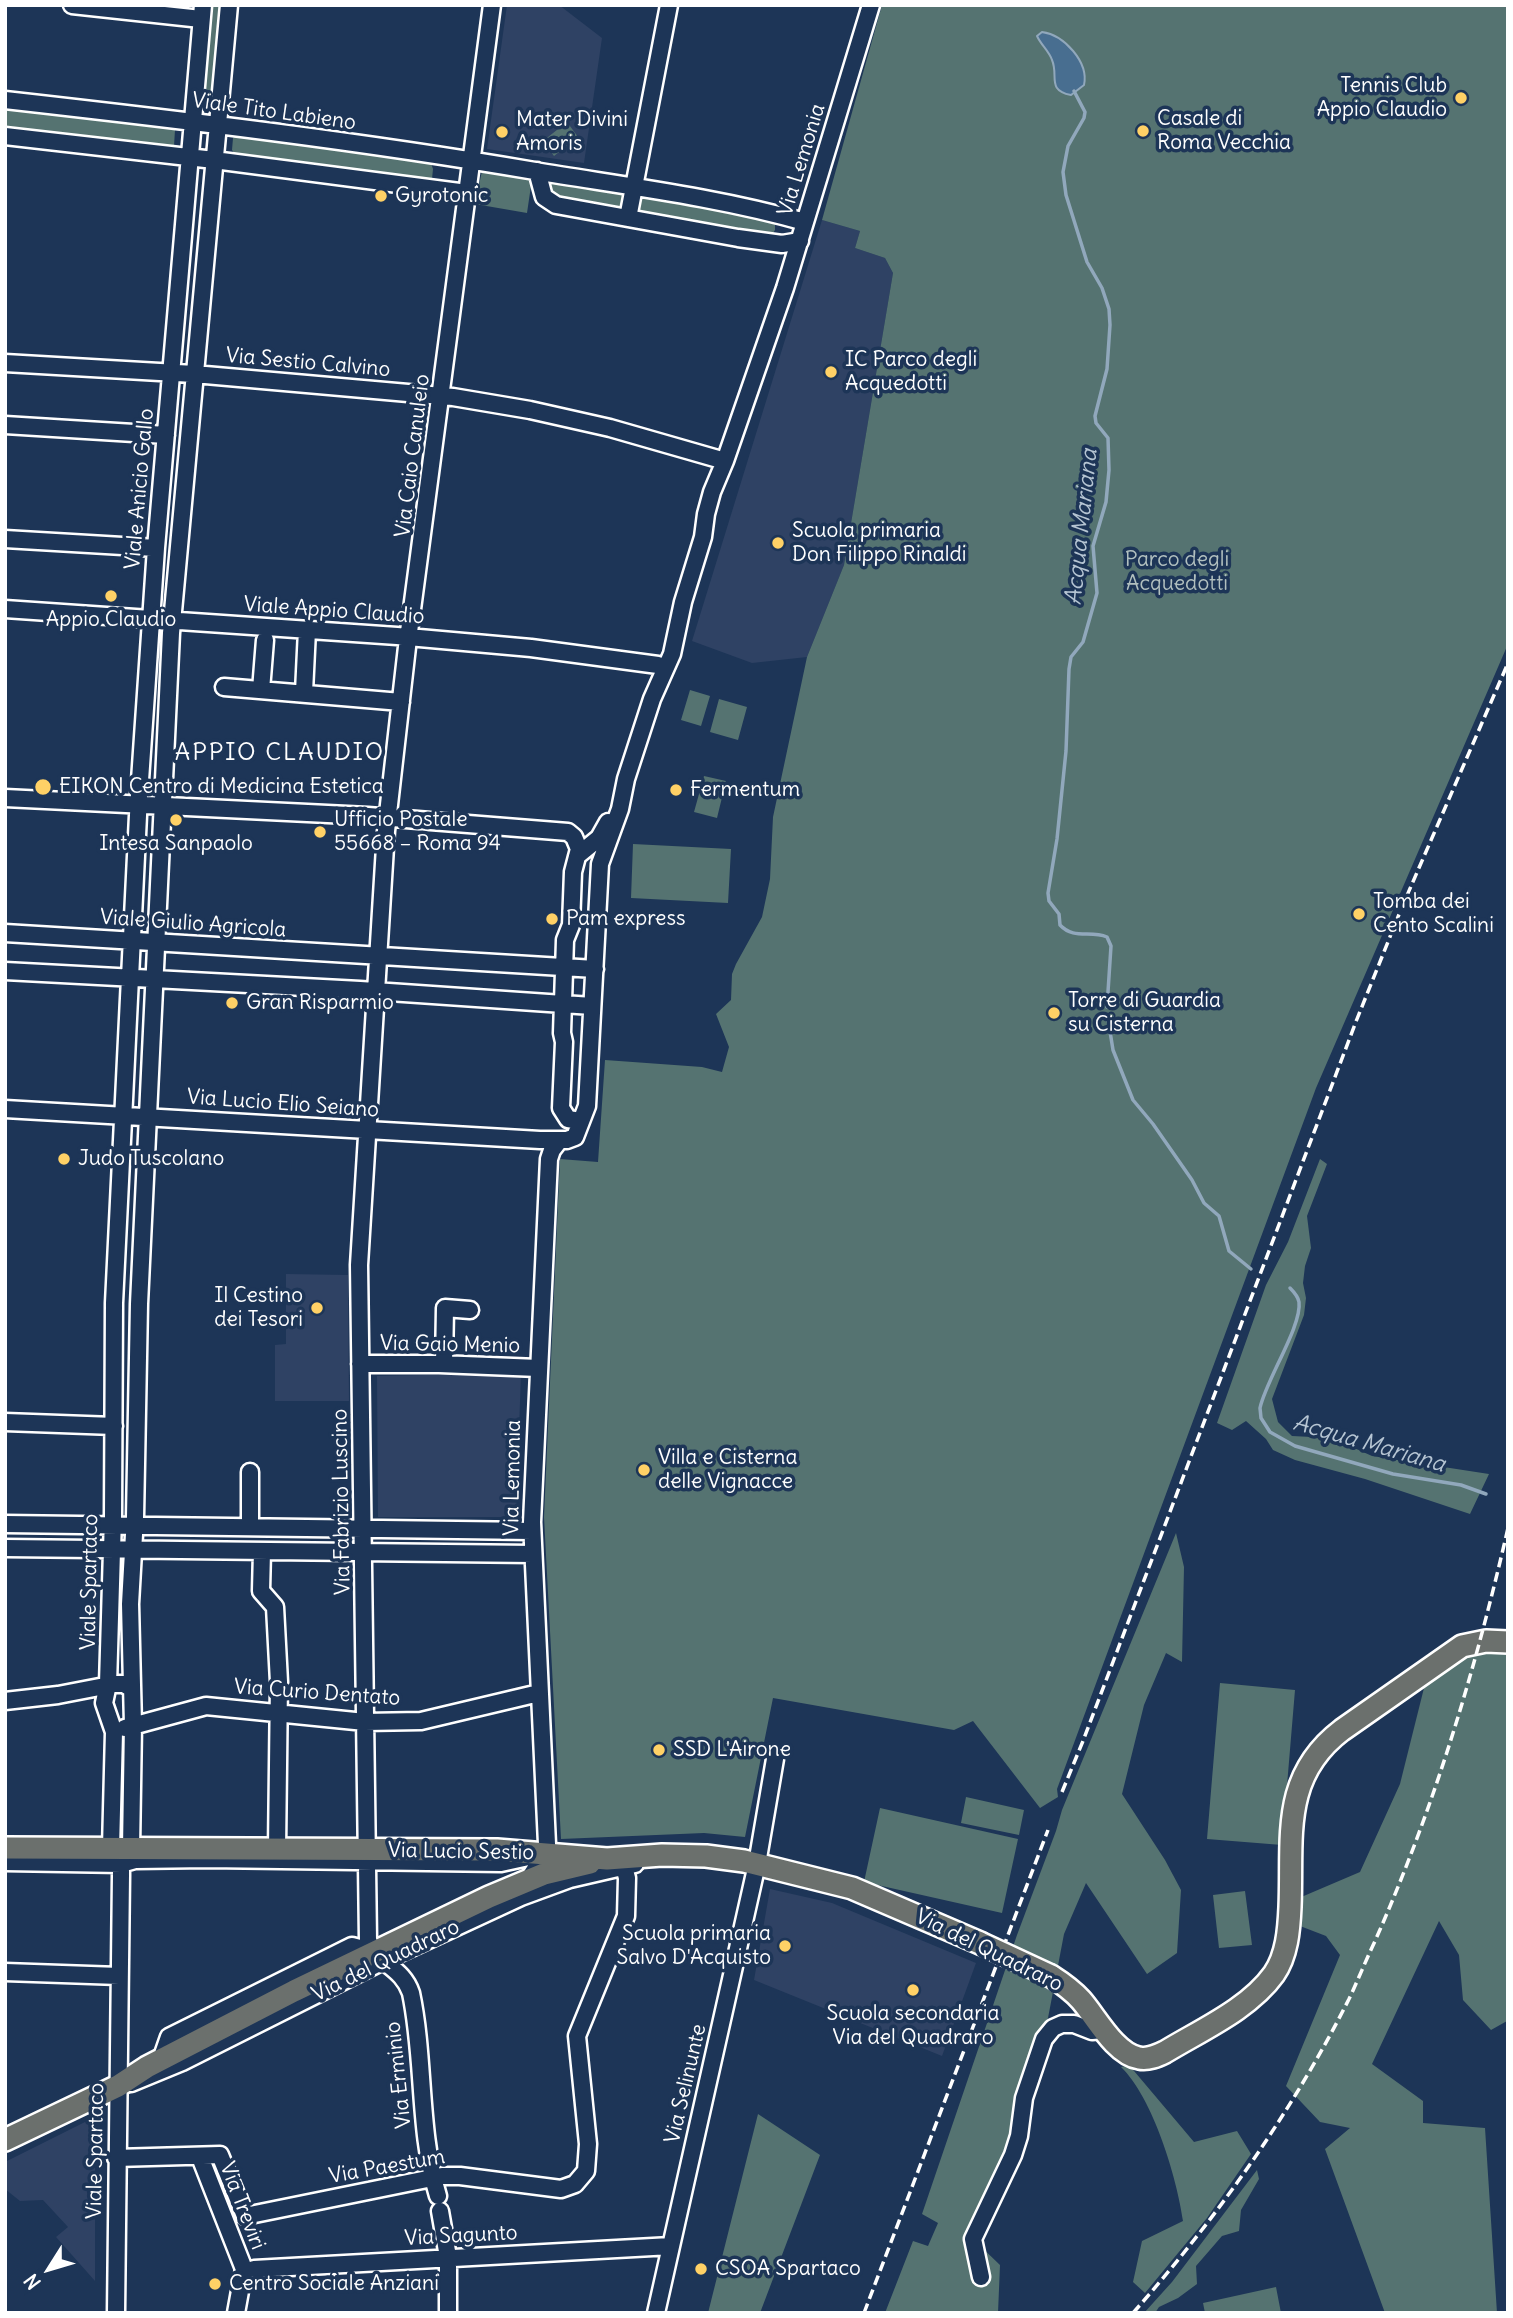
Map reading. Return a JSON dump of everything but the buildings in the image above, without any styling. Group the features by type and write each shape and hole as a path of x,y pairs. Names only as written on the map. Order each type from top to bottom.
{"main road":[{"name":"Via del Quadraro","path":"5,2140 118,2087 161,2060 250,2022 379,1956 565,1868 662,1854 706,1856 757,1864 856,1889 1051,1976 1078,1997 1103,2030 1129,2054 1140,2059 1153,2057 1231,2011 1259,1990 1276,1970 1284,1951 1290,1916 1294,1807 1302,1777 1324,1744 1462,1646 1486,1641 1508,1642"},
{"name":"Via Lucio Sestio","path":"5,1848 132,1854 277,1849 378,1857 497,1850 545,1852"},
{"name":"Via del Quadraro","path":"545,1852 618,1862"}],"street":[{"path":"72,5 202,12"},
{"name":"Viale Anicio Gallo","path":"157,941 172,620 229,5"},
{"name":"Via Caio Canuleio","path":"376,991 387,817 408,637 492,5"},
{"path":"628,218 669,5"},
{"name":"Via Lemonia","path":"577,856 604,831 626,779 652,699 673,621 683,602 703,537 713,521 721,499 725,461 771,326 774,295 794,243 806,222 871,5"},
{"name":"Viale Anicio Gallo","path":"131,978 150,619 202,12"},
{"name":"Viale Tito Labieno","path":"5,100 218,124 471,160 633,186 775,213 806,222"},
{"path":"5,136 467,193"},
{"path":"537,171 542,194 551,203 771,243 794,243"},
{"path":"771,243 777,229 775,213"},
{"name":"Via Sestio Calvino","path":"5,363 194,374 442,396 530,410 610,428 725,461"},
{"path":"5,425 166,435"},
{"path":"5,539 156,548"},
{"name":"Viale Appio Claudio","path":"5,609 664,656"},
{"path":"304,692 307,630"},
{"path":"261,690 265,640"},
{"path":"224,687 401,702"},
{"name":"Via Lemonia","path":"545,1852 547,1844 532,1531 549,1159 559,1141 575,1137 586,1109 600,864 620,809 626,779"},
{"path":"5,798 387,817 566,831 577,843 577,856 573,872 571,925 565,940 561,1108 564,1116 580,1121"},
{"path":"577,856 589,856 600,864"},
{"name":"Viale Giulio Agricola","path":"5,933 595,969"},
{"name":"Viale Spartaco","path":"116,2313 119,1976 132,1854 133,1725 130,1627 140,1292 157,941"},
{"path":"5,971 376,991 592,1006"},
{"name":"Viale Spartaco","path":"131,978 116,1291 113,1526 108,1684 104,1703 114,1732 132,1854"},
{"name":"Via Fabrizio Luscino","path":"376,991 359,1265 365,1721 378,1857 368,1940 379,1956"},
{"name":"Via Lucio Elio Seiano","path":"5,1109 559,1141"},
{"path":"116,1291 140,1292"},
{"path":"444,1364 445,1308 470,1310"},
{"name":"Via Gaio Menio","path":"360,1364 538,1368"},
{"path":"5,1422 114,1426"},
{"path":"250,1472 250,1527"},
{"path":"5,1524 532,1531"},
{"path":"5,1548 533,1554"},
{"path":"262,1551 261,1591 275,1607 279,1713 277,1849"},
{"path":"5,1702 58,1695 108,1684 122,1683 132,1689"},
{"name":"Via Curio Dentato","path":"114,1732 206,1706 365,1721 428,1720 539,1693"},
{"name":"Via Selinunte","path":"656,2313 757,1864 775,1759"},
{"path":"529,1887 545,1852"},
{"name":"Via Lucio Sestio","path":"5,1862 132,1854 378,1857"},
{"name":"Via Paestum","path":"116,2158 220,2155 245,2216 432,2177 460,2176 561,2189 575,2184 586,2171 588,2144 577,2036 625,1920 627,1889 618,1862"},
{"name":"Via del Quadraro","path":"161,2060 169,2037 352,1946 379,1956"},
{"name":"Via Erminio","path":"379,1956 401,1973 411,1993 432,2177 448,2257 448,2313"},
{"path":"5,1972 119,1976"},
{"name":"Via del Quadraro","path":"118,2087 152,2077 250,2022"},
{"path":"981,2277 973,2239 1013,2155 1019,2136 1024,2098 1044,2039 1053,2028 1062,2024 1074,2024 1096,2032 1103,2030"},
{"name":"Via Treviri","path":"200,2157 244,2269 236,2313"},
{"name":"Via Sagunto","path":"254,2269 671,2246"}],"shaded area":[{"path":"507,5 559,5 602,38 584,163 487,149"},
{"path":"1042,32 1059,38 1073,51 1083,67 1084,85 1071,95 1058,90 1056,86 1052,60 1037,36"},
{"path":"822,220 860,231 855,248 885,258 893,273 844,565 807,657 752,663 692,641"},
{"name":"Il Cestino dei Tesori","path":"286,1274 348,1275 349,1401 275,1401 275,1345 286,1344"},
{"path":"521,1373 516,1517 378,1517 377,1376"},
{"path":"770,1889 832,1903 976,1963 942,2056 754,1980"},
{"path":"95,2117 95,2281 56,2237 68,2227 43,2200 20,2201 5,2189 5,2162"}],"green space":[{"path":"208,5 224,5 216,108 200,106"},
{"name":"Parco degli Acquedotti","path":"882,5 1508,5 1508,644 1316,1088 1057,1789 1058,1797 1040,1808 973,1721 954,1730 773,1698 745,1837 704,1833 561,1839 544,1517 560,1159 598,1162 605,1060 702,1067 722,1072 729,1047 716,1014 731,1000 732,974 762,917 770,879 773,817 807,657 844,565 893,273 885,258 855,248 860,231 822,220"},
{"path":"5,108 172,127 175,130 174,146 5,130"},
{"path":"567,122 578,137 554,156 543,141"},
{"path":"236,135 431,163 432,179 428,181 235,154 232,150 233,138"},
{"path":"482,171 532,179 527,213 475,204"},
{"path":"545,180 624,192 620,211 553,199"},
{"path":"641,195 770,218 775,223 775,230 771,236 636,213 638,197"},
{"path":"690,690 710,696 701,726 681,720"},
{"path":"719,699 747,707 738,740 710,732"},
{"path":"704,776 726,781 717,818 694,812"},
{"path":"633,844 731,849 728,903 631,898"},
{"path":"1320,1159 1327,1164 1307,1216 1311,1248 1303,1283 1306,1298 1304,1315 1272,1399 1278,1422 1292,1436 1332,1438 1372,1456 1489,1474 1470,1514 1365,1479 1295,1460 1273,1450 1266,1439 1246,1421 1232,1430 1217,1423 1266,1285 1288,1242"},
{"path":"1176,1533 1184,1567 1182,1662 1166,1653 1144,1705 1122,1794 1181,1890 1177,1953 1147,1974 1086,1883 1064,1934 1044,2039 1019,2136 973,2239 1000,2265 998,2313 885,2313 913,2241 928,2246 938,2223 922,2214 1017,1935 1062,1810"},
{"path":"1508,1649 1507,2021 1491,2030 1463,2000 1459,1955 1439,1921 1372,2064 1423,2101 1423,2123 1485,2128 1497,2313 1385,2313 1325,2149 1350,2128 1320,2122 1286,2086 1340,1955 1326,1936 1300,1926 1299,1898 1360,1872 1400,1784 1424,1688 1469,1651"},
{"path":"1220,1683 1295,1690 1282,1845 1207,1839"},
{"path":"966,1797 1024,1810 1019,1835 961,1823"},
{"path":"880,1808 1018,1839 1002,1913 864,1882"},
{"path":"1245,1891 1252,1945 1219,1948 1213,1895"},
{"path":"1129,2065 1194,2142 1237,2131 1251,2154 1207,2218 1145,2293 1133,2282 1142,2241 1183,2221 1162,2140 1143,2098 1121,2067"},
{"path":"758,2114 820,2155 760,2313 708,2313"},
{"path":"1257,2170 1259,2179 1241,2210 1239,2231 1222,2236 1196,2266 1197,2284 1178,2298 1159,2307 1155,2313 1144,2313 1172,2282"},
{"path":"1276,2287 1281,2313 1205,2313 1203,2303"}],"waterway":[{"name":"Acqua Mariana","path":"1074,91 1085,112 1068,146 1063,172 1066,195 1087,262 1102,288 1109,309 1107,369 1095,416 1096,423 1108,438 1109,470 1106,502 1093,546 1097,593 1083,642 1071,657 1069,669 1066,751 1057,839 1048,893 1049,901 1059,914 1060,925 1065,930 1107,937 1111,946 1107,1007"},
{"name":"Acqua Mariana","path":"1108,1019 1113,1050 1133,1100 1192,1180 1204,1203 1219,1216 1229,1251 1251,1269"},
{"name":"Acqua Mariana","path":"1290,1288 1298,1300 1295,1325 1260,1408 1261,1418 1270,1432 1295,1446 1393,1474 1461,1485 1486,1494"}],"railway":[{"path":"1062,1792 1357,1019 1402,907 1508,663"},
{"path":"1133,2313 1194,2240 1251,2163 1303,2082 1349,1999 1397,1890 1435,1789 1482,1634 1508,1528"},
{"path":"864,2313 1048,1830"}],"place":[{"name":"Tennis Club Appio Claudio","path":"1461,98"},
{"name":"Casale di Roma Vecchia","path":"1143,131"},
{"name":"Mater Divini Amoris","path":"502,132"},
{"name":"Gyrotonic","path":"381,196"},
{"name":"IC Parco degli Acquedotti","path":"831,372"},
{"name":"Scuola primaria Don Filippo Rinaldi","path":"778,543"},
{"name":"Appio Claudio","path":"111,596"},
{"name":"EIKON Centro di Medicina Estetica","path":"43,787"},
{"name":"Fermentum","path":"676,790"},
{"name":"Intesa Sanpaolo","path":"176,820"},
{"name":"Ufficio Postale 55668 – Roma 94","path":"320,832"},
{"name":"Tomba dei Cento Scalini","path":"1359,914"},
{"name":"Pam express","path":"552,919"},
{"name":"Gran Risparmio","path":"232,1003"},
{"name":"Torre di Guardia su Cisterna","path":"1054,1013"},
{"name":"Judo Tuscolano","path":"64,1159"},
{"name":"Il Cestino dei Tesori","path":"317,1308"},
{"name":"Villa e Cisterna delle Vignacce","path":"644,1470"},
{"name":"SSD L'Airone","path":"659,1750"},
{"name":"Scuola primaria Salvo D'Acquisto","path":"785,1946"},
{"name":"Scuola secondaria Via del Quadraro","path":"913,1990"},
{"name":"CSOA Spartaco","path":"701,2269"},
{"name":"Centro Sociale Anziani","path":"215,2284"}],"district":[{"name":"APPIO CLAUDIO","path":"280,753"}]}
